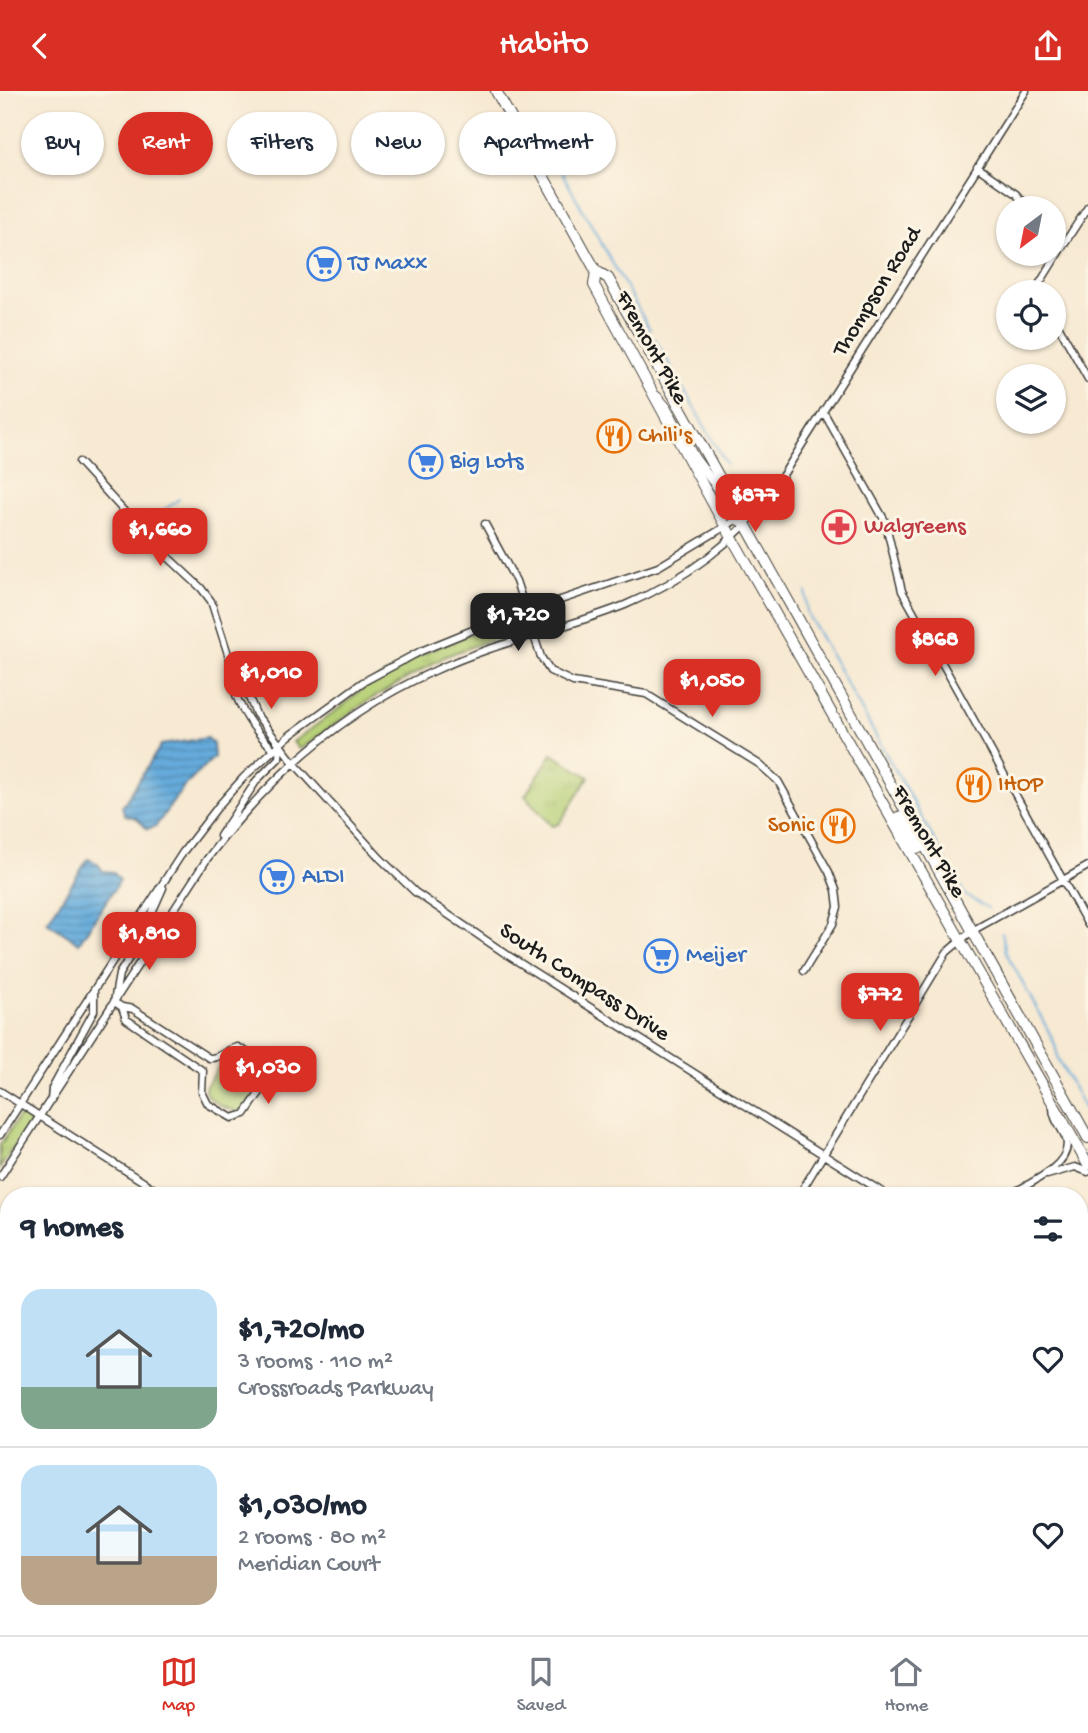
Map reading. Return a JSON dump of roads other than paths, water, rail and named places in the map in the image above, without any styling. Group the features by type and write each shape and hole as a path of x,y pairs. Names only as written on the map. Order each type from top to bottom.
{"highway":[{"path":"496,92 596,271"},
{"name":"Fremont Pike","path":"1088,1137 966,935 870,780 729,532 594,285 596,271 608,278 966,935 1088,1165"}],"main road":[{"path":"651,389 666,406 695,458 741,521"}],"street":[{"name":"Thompson Road","path":"729,532 741,521 759,511 1026,91"},
{"path":"977,167 1018,196"},
{"path":"1066,241 1088,207"},
{"path":"1066,340 1088,379"},
{"path":"823,411 885,521 902,591 1088,925"},
{"name":"South Compass Drive","path":"79,462 154,544 201,587 211,601 235,676 241,680 256,714 294,762 397,876 435,908 874,1187"},
{"name":"Thompson Road","path":"729,532 741,521"},
{"path":"485,524 516,581 545,666 556,676 601,688 646,694 758,764 778,781 830,872 836,890 838,907 833,923 804,971"},
{"path":"0,1135 165,881 220,804 276,751 280,744 337,699 389,667 449,639 658,567 729,532"},
{"path":"207,859 241,815 294,762 361,711 405,685 460,659 644,597 689,571 729,532"},
{"name":"South Compass Drive","path":"235,676 232,682 242,710 276,751 294,762"},
{"path":"0,1177 228,823 257,780 279,758 276,751"},
{"path":"804,1187 947,952 966,935 1088,866"},
{"path":"114,1002 118,974 139,942 161,896 165,881"},
{"path":"50,1101 52,1088 94,1011 94,990"},
{"path":"114,1002 133,1009 209,1058 238,1047 262,1061 267,1067 268,1079 250,1109 242,1116 232,1118 211,1106 202,1092 205,1075 203,1070 126,1019 122,1007"},
{"path":"148,1034 155,1023"},
{"path":"0,1091 151,1187"},
{"path":"1024,1187 1057,1165 1067,1148 1065,1137 1054,1117 1053,1103"},
{"path":"1042,1177 1075,1167 1088,1172"}],"water":[{"path":"207,738 213,744 214,757 183,788 156,826 147,829 137,818 125,815 122,807 161,745"},
{"path":"88,859 97,863 103,871 113,872 120,880 79,943 47,922"}],"waterway":[{"path":"563,175 650,330"},
{"path":"655,339 726,464"},
{"path":"158,515 179,499"},
{"path":"806,592 807,613 965,895 988,908"},
{"path":"1002,933 1006,952 1049,1032 1058,1059 1085,1109"}],"place":[{"name":"TJ Maxx","path":"324,264"},
{"name":"Chili's","path":"614,436"},
{"name":"Big Lots","path":"426,462"},
{"name":"Walgreens","path":"839,527"},
{"name":"IHOP","path":"974,785"},
{"name":"Sonic","path":"838,826"},
{"name":"ALDI","path":"277,877"},
{"name":"Meijer","path":"661,956"}]}
